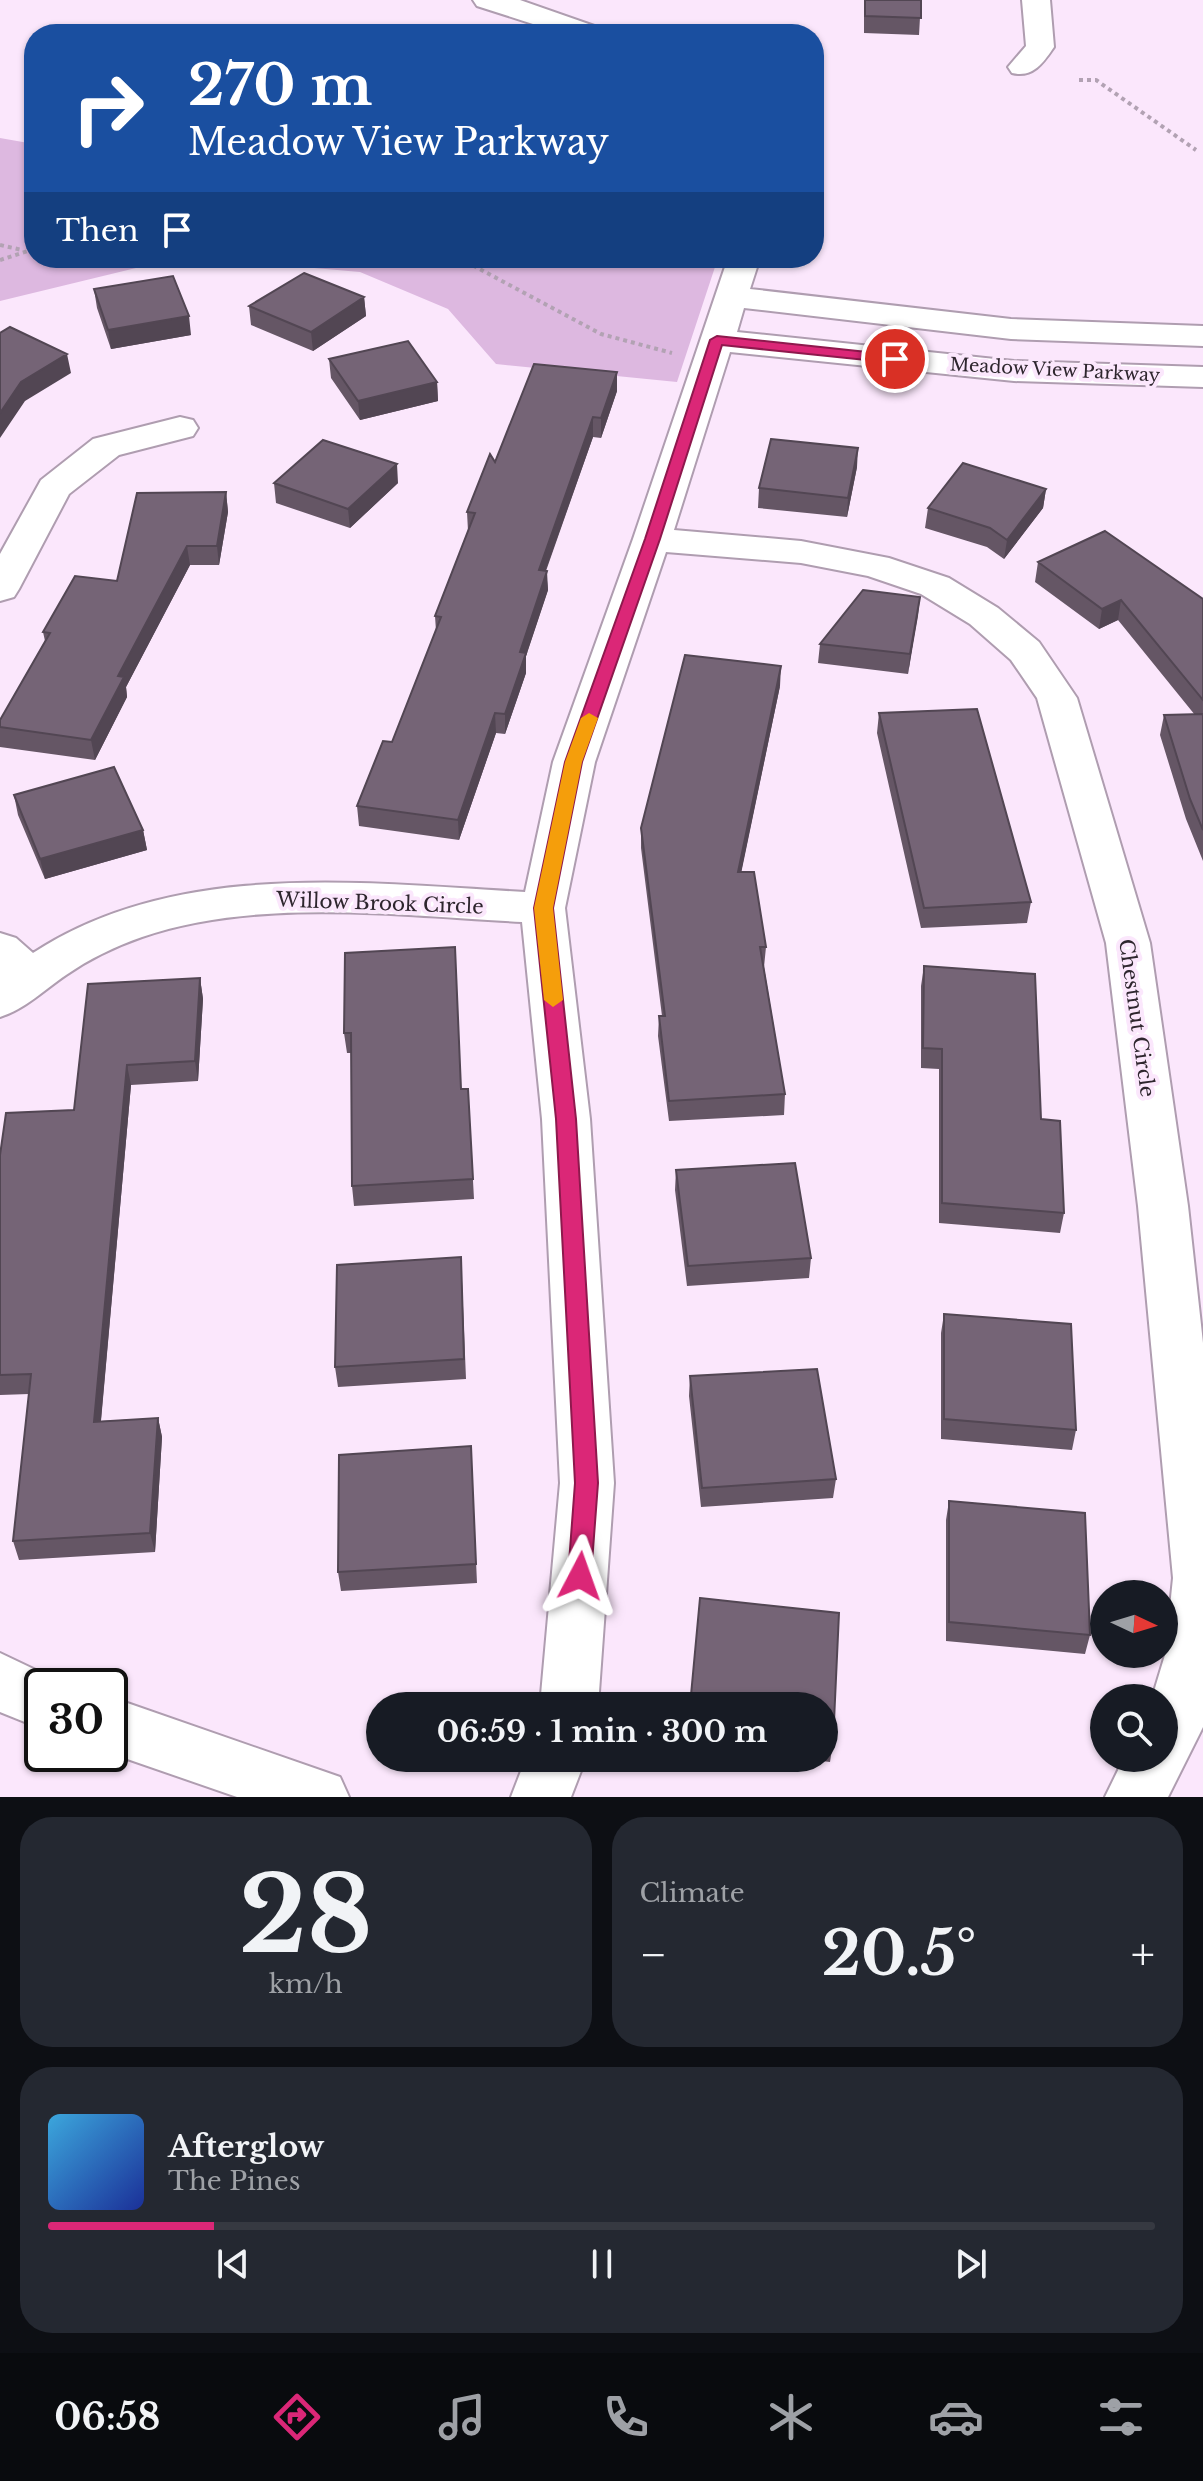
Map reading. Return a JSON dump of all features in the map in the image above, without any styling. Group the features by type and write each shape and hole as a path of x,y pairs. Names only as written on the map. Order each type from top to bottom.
{"street":[{"path":"487,0 562,24"},
{"path":"1022,67 1040,47 1036,0"},
{"path":"570,1692 587,1483 566,1119 543,908 574,762 652,539 738,277"},
{"name":"Meadow View Parkway","path":"738,277 1011,329 1203,336"},
{"name":"Meadow View Parkway","path":"713,350 1014,371 1203,377"},
{"path":"0,589 54,488 106,447 180,428"},
{"name":"Chestnut Circle","path":"652,539 801,552 876,566 935,586 984,616 1025,651 1057,698 1128,943 1165,1221 1201,1578 1194,1655 1178,1711"},
{"name":"Willow Brook Circle","path":"10,975 129,926 204,907 281,898 543,908"},
{"path":"0,1680 24,1695"},
{"path":"128,1731 319,1797"},
{"path":"541,1797 551,1772"},
{"path":"1135,1797 1149,1772"}],"path":[{"path":"1079,80 1096,80 1196,150"},
{"path":"0,245 24,251"},
{"path":"0,260 24,251"},
{"path":"478,268 601,334 713,350"}],"shaded area":[{"path":"0,138 24,142 24,268 136,268 0,301"},
{"path":"314,268 715,268 677,382 496,364 448,309 360,272"}],"building":[{"path":"865,0 921,0 921,18 865,16"},
{"path":"304,273 364,297 311,332 249,306"},
{"path":"173,276 189,316 108,330 94,289"},
{"path":"10,327 67,354 21,382 0,413 0,333"},
{"path":"408,341 437,382 358,401 329,359"},
{"path":"534,364 617,372 601,418 593,417 539,570 547,571 520,652 526,653 505,714 495,713 458,820 357,806 383,741 392,742 441,617 435,616 475,513 467,512 490,454 495,462"},
{"path":"771,439 858,448 848,498 759,488"},
{"path":"323,440 397,464 348,509 274,483"},
{"path":"963,463 1046,489 1007,540 990,528 928,508"},
{"path":"226,492 217,546 187,546 118,676 124,677 91,740 0,727 0,720 50,633 43,632 75,576 117,581 137,493"},
{"path":"1105,531 1203,599 1203,700 1121,600 1102,609 1038,562"},
{"path":"863,590 920,597 910,654 820,644"},
{"path":"685,655 781,666 738,872 754,872 766,947 760,947 785,1094 669,1101 659,1016 665,1016 641,828"},
{"path":"977,709 1031,902 924,908 879,713"},
{"path":"1203,714 1203,830 1164,715"},
{"path":"114,767 143,830 40,859 14,795"},
{"path":"455,947 461,1089 468,1089 473,1179 352,1186 351,1033 344,1033 345,953"},
{"path":"924,966 1035,974 1041,1119 1060,1121 1064,1213 942,1203 942,1049 923,1048"},
{"path":"200,978 195,1061 127,1065 94,1422 158,1418 150,1533 13,1541 31,1374 0,1375 0,1155 6,1113 74,1110 88,984"},
{"path":"795,1163 811,1258 688,1266 676,1170"},
{"path":"461,1257 464,1359 335,1367 337,1265"},
{"path":"944,1314 1071,1324 1076,1430 944,1419"},
{"path":"817,1369 836,1479 702,1488 690,1376"},
{"path":"471,1446 476,1564 338,1572 339,1455"},
{"path":"949,1501 1085,1513 1090,1635 949,1622"},
{"path":"700,1598 839,1613 835,1692 691,1692"}],"slow traffic":[{"path":"553,1000 543,908 574,762 589,718"}],"route":[{"path":"580,1576 587,1483 566,1119 543,908 574,762 717,340 895,359"}]}
